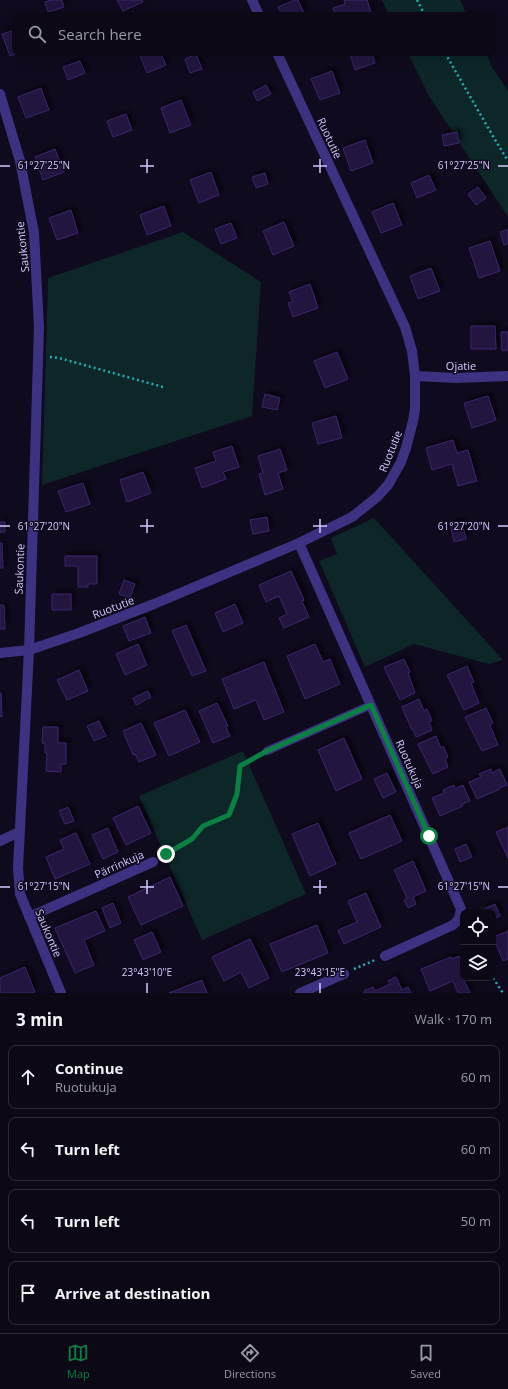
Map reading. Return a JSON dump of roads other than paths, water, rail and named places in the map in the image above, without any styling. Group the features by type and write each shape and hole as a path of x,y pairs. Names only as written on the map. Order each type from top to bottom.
{"street":[{"path":"252,0 258,12"},
{"name":"Ruotutie","path":"0,654 29,650 79,633 182,593 299,543 352,517 388,486 401,462 411,434 415,409 415,376 412,351 405,327 278,56"},
{"name":"Saukontie","path":"0,94 20,161 34,233 39,327 29,650 18,868 20,894 61,993"},
{"name":"Ojatie","path":"415,376 456,378 508,376"},
{"name":"Ruotukuja","path":"299,543 461,909 459,919 453,925 385,956"},
{"path":"0,841 19,832"},
{"name":"Pärrinkuja","path":"29,917 154,862"},
{"path":"300,993 344,974"}],"lane":[{"path":"267,751 371,705"}]}
